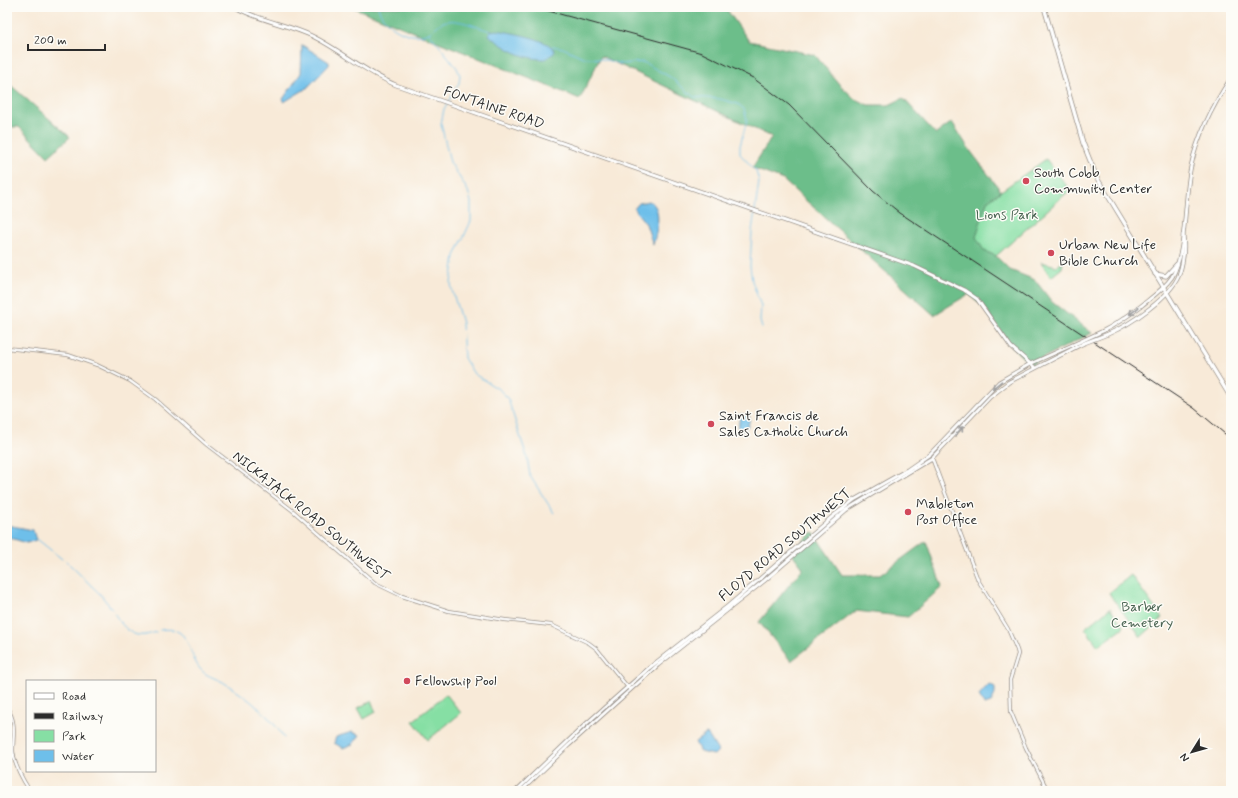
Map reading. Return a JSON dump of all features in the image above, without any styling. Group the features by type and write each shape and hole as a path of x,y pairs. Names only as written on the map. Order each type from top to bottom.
{"main road":[{"name":"FONTAINE ROAD","path":"235,7 254,18 310,35 371,73 396,85 914,266 964,290 978,299 1011,347 1034,368"},
{"path":"1044,7 1090,163 1104,191 1231,398"},
{"path":"1183,232 1188,181 1195,151 1205,122 1231,78"},
{"name":"FLOYD ROAD SOUTHWEST","path":"521,791 629,689 768,578 846,510 932,458 996,392 1012,380 1103,331 1130,314 1163,288 1172,277 1177,264 1183,232"},
{"name":"FLOYD ROAD SOUTHWEST","path":"516,791 629,689 845,507 930,454 993,388 1004,379 1030,364 1081,343 1108,334 1131,321 1167,293 1179,276 1184,244 1183,232"},
{"path":"1155,274 1166,276 1171,273 1177,264"}],"street":[{"name":"NICKAJACK ROAD SOUTHWEST","path":"7,348 68,355 97,365 130,381 155,399 207,445 292,510 375,583 402,596 449,611 505,620 551,625 589,643 597,649 629,689"},
{"path":"932,458 979,581 1008,629 1017,650 1018,654 1010,680 1011,712 1026,748 1048,791"},
{"path":"7,708 14,724 14,755 20,776 30,791"},
{"path":"7,760 14,755"}],"green space":[{"path":"352,7 725,7 749,41 815,55 839,84 855,99 868,105 889,105 903,98 936,134 952,122 969,149 1001,191 987,201 976,237 984,251 996,256 1010,270 1035,280 1052,302 1092,333 1031,364 1011,345 983,306 969,294 934,315 783,180 752,168 772,137 601,56 580,99"},
{"path":"7,82 70,137 48,157 19,127 7,127"},
{"name":"Lions Park","path":"1046,159 1070,190 996,256 984,251 975,237 987,201"},
{"path":"1041,262 1057,266 1063,262 1062,268 1051,277"},
{"path":"813,532 842,575 880,575 926,541 942,587 908,617 856,611 791,661 759,622 803,568 791,552"},
{"name":"Barber Cemetery","path":"1131,575 1162,618 1141,637 1109,593"},
{"path":"1110,608 1124,627 1098,646 1085,628"},
{"path":"446,694 461,713 428,740 413,721"},
{"path":"371,701 376,712 364,719 358,708"}],"water":[{"path":"497,30 537,39 551,46 555,51 546,59 523,56 502,45 489,35 490,31"},
{"path":"302,45 329,62 329,65 307,88 284,102 283,99 301,73"},
{"path":"649,201 654,204 658,215 653,245 646,224 634,209 639,203"},
{"path":"740,414 749,415 749,423 746,428 740,432 738,430"},
{"path":"7,525 33,530 36,540 27,543 7,537"},
{"path":"989,684 995,687 995,694 991,703 984,705 979,695"},
{"path":"352,732 360,735 353,744 343,748 334,743 336,737"},
{"path":"706,734 718,751 714,755 700,752 695,742"}],"waterway":[{"path":"378,7 385,20 391,26 414,35 429,33 437,26 447,21 457,21 490,31"},
{"path":"429,33 457,68 460,75 459,83 444,109 441,124 450,162 468,191 471,202 471,221 455,256 451,283 462,323 464,358 474,374 500,390 508,399 527,457 530,476 554,513"},
{"path":"552,46 563,48 583,57 602,59 621,64 643,62 670,77 694,97 720,99 738,104 744,109 747,120 740,146 740,154 756,171 759,182 752,231 750,266 752,281 761,306 760,321 762,328"},
{"path":"37,539 62,559"},
{"path":"66,561 100,594 112,609"},
{"path":"114,613 131,633 136,635 148,635 156,632"},
{"path":"160,630 171,629 184,636 193,657 202,671 207,675 223,682 250,701 266,715 284,738"}],"railway":[{"path":"534,7 702,53 753,78 789,105 873,191 900,213 1194,408 1231,439"}],"place":[{"name":"South Cobb Community Center","path":"1026,181"},
{"name":"Urban New Life Bible Church","path":"1051,253"},
{"name":"Saint Francis de Sales Catholic Church","path":"711,424"},
{"name":"Mableton Post Office","path":"908,512"},
{"name":"Fellowship Pool","path":"407,681"}]}
